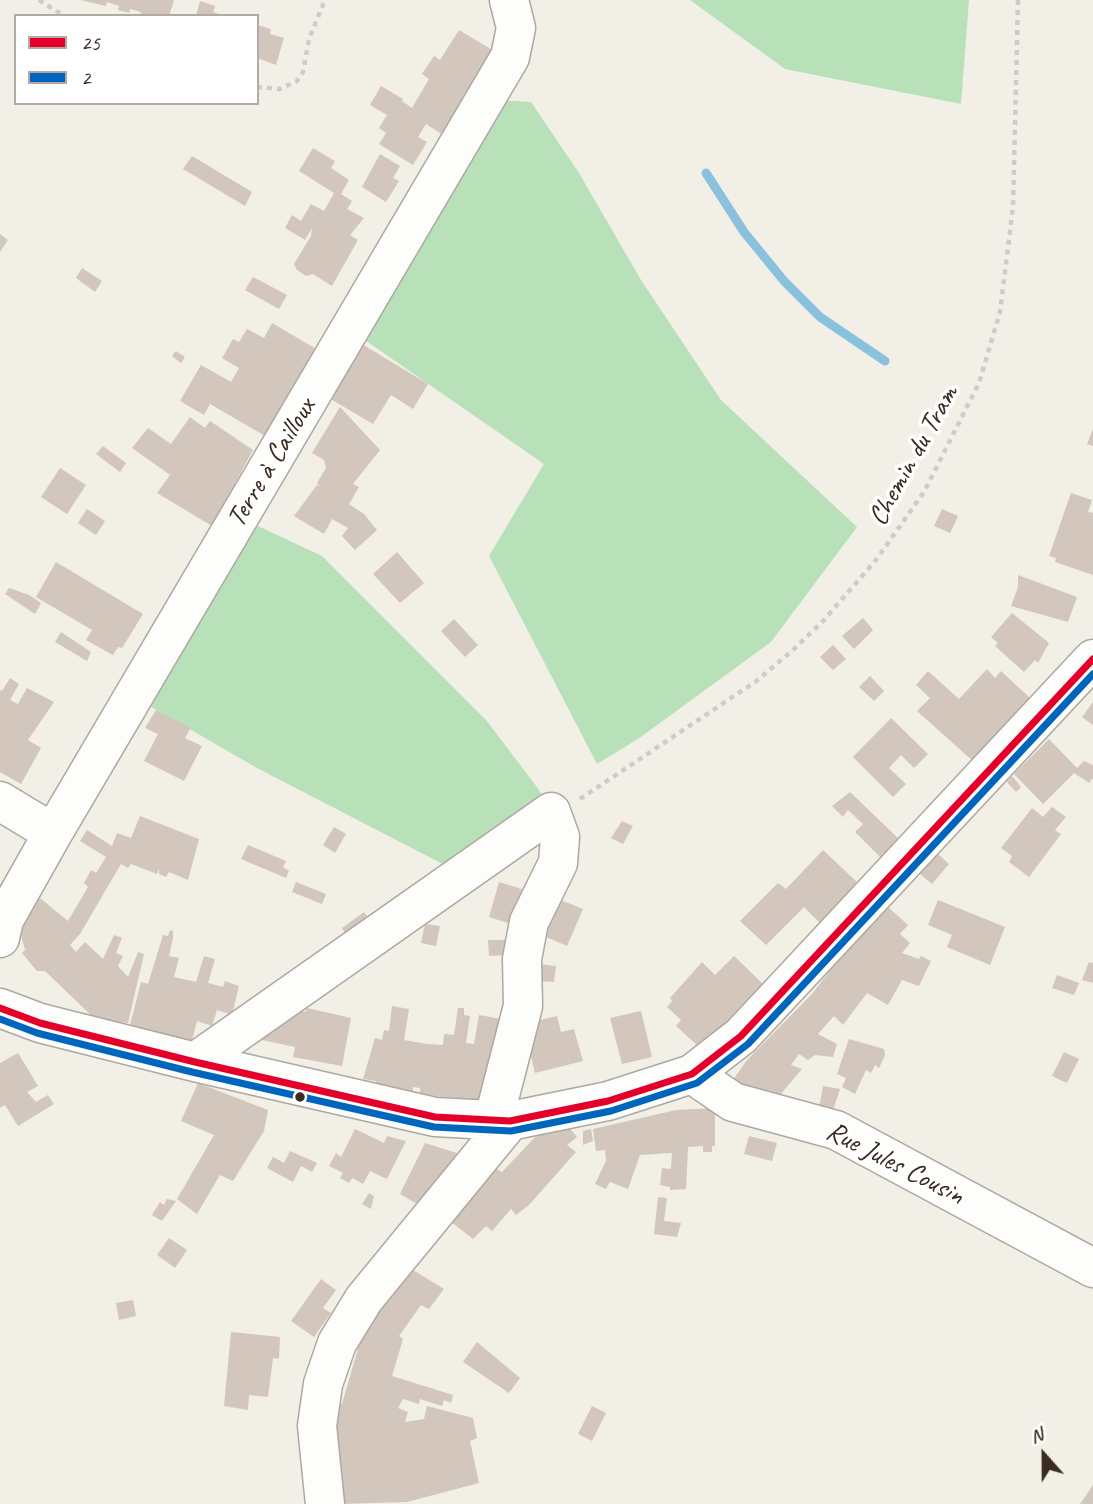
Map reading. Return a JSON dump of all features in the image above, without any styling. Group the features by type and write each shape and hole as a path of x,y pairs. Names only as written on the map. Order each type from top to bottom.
{"street":[{"name":"Terre à Cailloux","path":"1,927 53,833 510,57 516,28 509,0"},
{"path":"0,1008 40,1023 195,1062 435,1117 502,1122 608,1101 692,1074 741,1036 1093,659"},
{"path":"0,801 53,833"},
{"path":"195,1062 551,812 560,837 558,863 529,922 522,959 523,1006 502,1122 364,1300 337,1343 323,1384 317,1426 325,1504"},
{"name":"Rue Jules Cousin","path":"692,1074 733,1102 836,1130 1093,1268"}],"path":[{"path":"39,0 61,14"},
{"path":"259,87 280,89 297,82 303,72 309,39 325,0"},
{"name":"Chemin du Tram","path":"553,817 755,682 783,659 849,593 899,530 924,492 979,383 1000,312 1010,257 1013,207 1018,0"}],"green space":[{"path":"690,0 969,0 961,104 785,69"},
{"path":"496,100 531,102 579,173 641,280 721,400 857,527 771,642 638,739 597,764 489,556 544,464 359,336"},
{"path":"258,526 322,556 486,720 537,787 551,812 462,874 257,768 141,701"}],"building":[{"path":"80,0 174,0 170,14 140,14 130,9 129,13 118,10 119,6 107,2 106,6"},
{"path":"200,1 215,6 213,12 218,14 197,14"},
{"path":"259,26 271,29 270,34 284,38 276,65 259,59"},
{"path":"459,30 494,51 443,135 426,124 418,137 427,142 413,165 379,144 386,133 379,128 387,115 370,105 381,86 403,99 402,101 412,108 429,79 422,74 434,56 440,60"},
{"path":"313,148 335,161 331,168 349,180 341,194 352,201 347,209 364,218 350,235 358,240 332,286 313,274 306,276 297,270 294,264 311,236 312,228 305,240 285,228 292,215 301,221 311,204 324,211 334,193 299,171"},
{"path":"380,154 400,166 393,178 399,181 386,202 362,187"},
{"path":"192,156 252,192 245,206 183,169"},
{"path":"0,234 8,240 0,252"},
{"path":"82,268 102,281 95,292 76,278"},
{"path":"253,277 287,295 279,309 245,290"},
{"path":"272,323 318,350 267,437 210,404 204,415 180,401 201,365 231,382 239,368 222,358 233,339 239,342 247,329 264,338"},
{"path":"362,344 428,384 413,409 391,395 373,424 329,398"},
{"path":"176,351 185,357 181,363 172,356"},
{"path":"340,407 380,450 353,484 359,487 349,504 364,514 377,530 355,550 342,536 348,528 332,519 324,534 294,516 317,485 320,486 317,483 326,468 324,460 312,453"},
{"path":"190,417 205,428 210,421 253,450 212,526 157,493 170,475 132,448 148,428 171,444"},
{"path":"1093,429 1093,446 1087,444"},
{"path":"103,446 126,463 120,472 96,454"},
{"path":"60,468 86,485 67,514 41,497"},
{"path":"1071,493 1092,500 1088,512 1093,513 1093,575 1055,562 1056,558 1049,556"},
{"path":"87,509 105,521 96,535 78,523"},
{"path":"942,509 958,516 950,533 934,526"},
{"path":"397,552 424,583 400,603 373,574"},
{"path":"56,562 143,614 122,648 118,647 113,655 86,640 92,630 36,597"},
{"path":"1018,575 1077,597 1068,622 1011,606 1018,587"},
{"path":"9,588 29,595 41,603 35,614 5,594"},
{"path":"1012,613 1049,643 1038,663 1035,660 1024,672 995,646 998,643 991,637"},
{"path":"863,618 873,630 854,649 842,636"},
{"path":"454,619 478,645 465,657 441,631"},
{"path":"61,632 91,652 87,661 55,642"},
{"path":"833,645 846,659 833,670 820,657"},
{"path":"987,669 995,678 1001,671 1031,699 974,762 917,711 930,698 916,685 928,671 959,699"},
{"path":"870,676 884,691 874,701 859,687"},
{"path":"10,678 19,684 10,700 18,704 27,688 54,702 28,740 41,748 21,784 0,772 0,690 2,691"},
{"path":"1093,702 1093,725 1082,717"},
{"path":"156,710 191,728 185,738 202,746 184,781 144,761 158,734 145,728"},
{"path":"891,718 928,754 914,768 901,755 889,768 906,784 893,797 853,757"},
{"path":"1049,739 1077,768 1084,761 1093,765 1093,778 1089,783 1074,773 1043,804 1014,774"},
{"path":"1012,776 1021,787 1016,792 1007,782"},
{"path":"850,792 900,840 882,859 855,832 863,824 848,810 843,817 832,806"},
{"path":"1052,807 1066,817 1055,830 1061,834 1029,877 1009,862 1012,856 1001,848 1032,808 1043,817"},
{"path":"140,816 199,839 188,880 169,872 166,877 159,874 159,868 157,874 131,864 128,868 121,864 80,934 70,945 76,952 85,942 103,959 114,935 122,938 116,953 123,956 118,966 128,977 138,952 144,954 128,1023 94,1018 45,971 37,971 22,953 25,950 20,931 40,898 68,921 88,887 84,883 91,870 96,873 106,857 80,841 87,830 112,846 117,833 131,838"},
{"path":"622,821 633,826 623,844 611,838"},
{"path":"334,827 346,834 335,853 323,845"},
{"path":"248,845 286,861 283,867 289,871 286,878 241,859"},
{"path":"823,850 858,883 820,923 804,907 766,945 740,921 778,883 786,889"},
{"path":"938,854 949,864 932,884 920,874"},
{"path":"296,882 326,894 322,904 292,892"},
{"path":"499,882 525,890 514,925 489,917"},
{"path":"558,899 583,909 567,946 546,937"},
{"path":"938,900 1005,927 990,965 947,947 952,935 928,925"},
{"path":"888,907 908,925 900,934 910,943 902,953 919,959 921,956 931,961 919,986 902,980 888,1005 867,993 843,1025 834,1016 818,1034 837,1044 833,1057 815,1055 808,1060 799,1054 791,1065 802,1069 780,1095 769,1090 757,1106 728,1087 747,1060 812,994 842,955"},
{"path":"364,912 372,923 349,939 342,928"},
{"path":"425,924 440,926 436,946 421,943"},
{"path":"170,930 173,931 173,938 169,956 179,958 174,977 196,982 204,956 215,959 208,983 223,987 225,981 239,986 232,1015 217,1010 212,1026 197,1021 192,1041 130,1025 141,982 148,984 163,935 168,936"},
{"path":"488,940 506,940 505,955 489,956"},
{"path":"734,956 763,984 710,1040 708,1037 698,1046 676,1026 681,1020 667,1007 672,1001 670,998 702,962 715,975"},
{"path":"1089,962 1093,963 1093,983 1082,980"},
{"path":"538,964 556,966 554,982 536,981"},
{"path":"1057,975 1079,983 1074,995 1052,988"},
{"path":"392,1006 409,1009 404,1040 427,1044 443,1045 444,1034 454,1035 458,1008 464,1008 464,1015 470,1016 466,1043 474,1044 479,1015 512,1021 488,1103 420,1094 420,1088 413,1087 413,1092 376,1088 376,1081 363,1079 375,1038 382,1040 384,1030 389,1031"},
{"path":"307,1008 351,1018 342,1066 293,1057 295,1047 257,1039 297,1009 305,1012"},
{"path":"641,1011 652,1057 622,1064 610,1018"},
{"path":"557,1016 561,1032 574,1029 583,1061 535,1073 527,1040 528,1023"},
{"path":"849,1039 884,1049 885,1055 879,1068 875,1065 871,1073 866,1070 855,1094 842,1087 846,1078 837,1074"},
{"path":"1064,1052 1079,1059 1067,1083 1052,1076"},
{"path":"18,1053 38,1086 27,1092 36,1102 48,1095 54,1104 18,1126 5,1105 0,1108 0,1063"},
{"path":"198,1083 268,1110 264,1131 233,1181 220,1175 197,1214 177,1199 214,1135 181,1121"},
{"path":"823,1086 840,1089 831,1116 818,1114"},
{"path":"715,1108 715,1146 712,1146 712,1152 703,1152 703,1146 688,1147 686,1189 670,1190 670,1187 660,1185 662,1168 671,1169 672,1153 640,1155 628,1189 610,1182 606,1189 595,1184 606,1161 605,1150 596,1151 593,1129 676,1110"},
{"path":"567,1125 577,1137 567,1145 576,1152 529,1205 516,1215 511,1209 492,1231 486,1226 473,1239 450,1221 495,1168 502,1172 541,1131"},
{"path":"355,1129 384,1143 387,1136 406,1141 387,1179 370,1171 363,1184 352,1178 349,1183 340,1178 343,1173 329,1166 336,1153 341,1157"},
{"path":"591,1129 593,1141 583,1145 583,1131"},
{"path":"749,1136 777,1143 772,1161 744,1154"},
{"path":"425,1143 463,1155 426,1209 400,1194"},
{"path":"290,1151 317,1163 312,1172 301,1166 293,1182 267,1168 273,1157 284,1163"},
{"path":"369,1193 374,1196 371,1209 362,1204"},
{"path":"658,1197 667,1198 664,1221 681,1223 677,1237 654,1234"},
{"path":"167,1199 176,1201 162,1221 152,1215 160,1202 164,1205"},
{"path":"169,1238 187,1250 175,1268 157,1255"},
{"path":"408,1267 444,1289 429,1309 421,1305 399,1336 403,1339 392,1376 453,1395 451,1403 444,1400 442,1406 420,1399 419,1404 403,1399 398,1408 408,1412 405,1422 424,1419 427,1406 473,1418 477,1438 470,1441 479,1483 407,1502 340,1504 330,1402 342,1404 364,1328"},
{"path":"321,1279 336,1290 323,1308 331,1313 314,1337 291,1321"},
{"path":"133,1300 136,1316 119,1320 116,1303"},
{"path":"231,1332 280,1337 279,1359 273,1358 268,1397 249,1395 248,1410 224,1406"},
{"path":"477,1342 520,1378 509,1393 463,1362"},
{"path":"592,1406 606,1413 592,1441 578,1434"},
{"path":"1093,1485 1093,1504 1080,1504"}],"waterway":[{"path":"706,173 744,232 784,281 820,317 885,361"}],"transit line":[{"name":"25","path":"0,1008 40,1023 195,1062 435,1117 510,1121 608,1101 692,1074 741,1036 1093,659"},
{"name":"2","path":"0,1019 37,1033 192,1072 434,1127 511,1131 611,1111 697,1083 748,1044 1093,674"}]}
